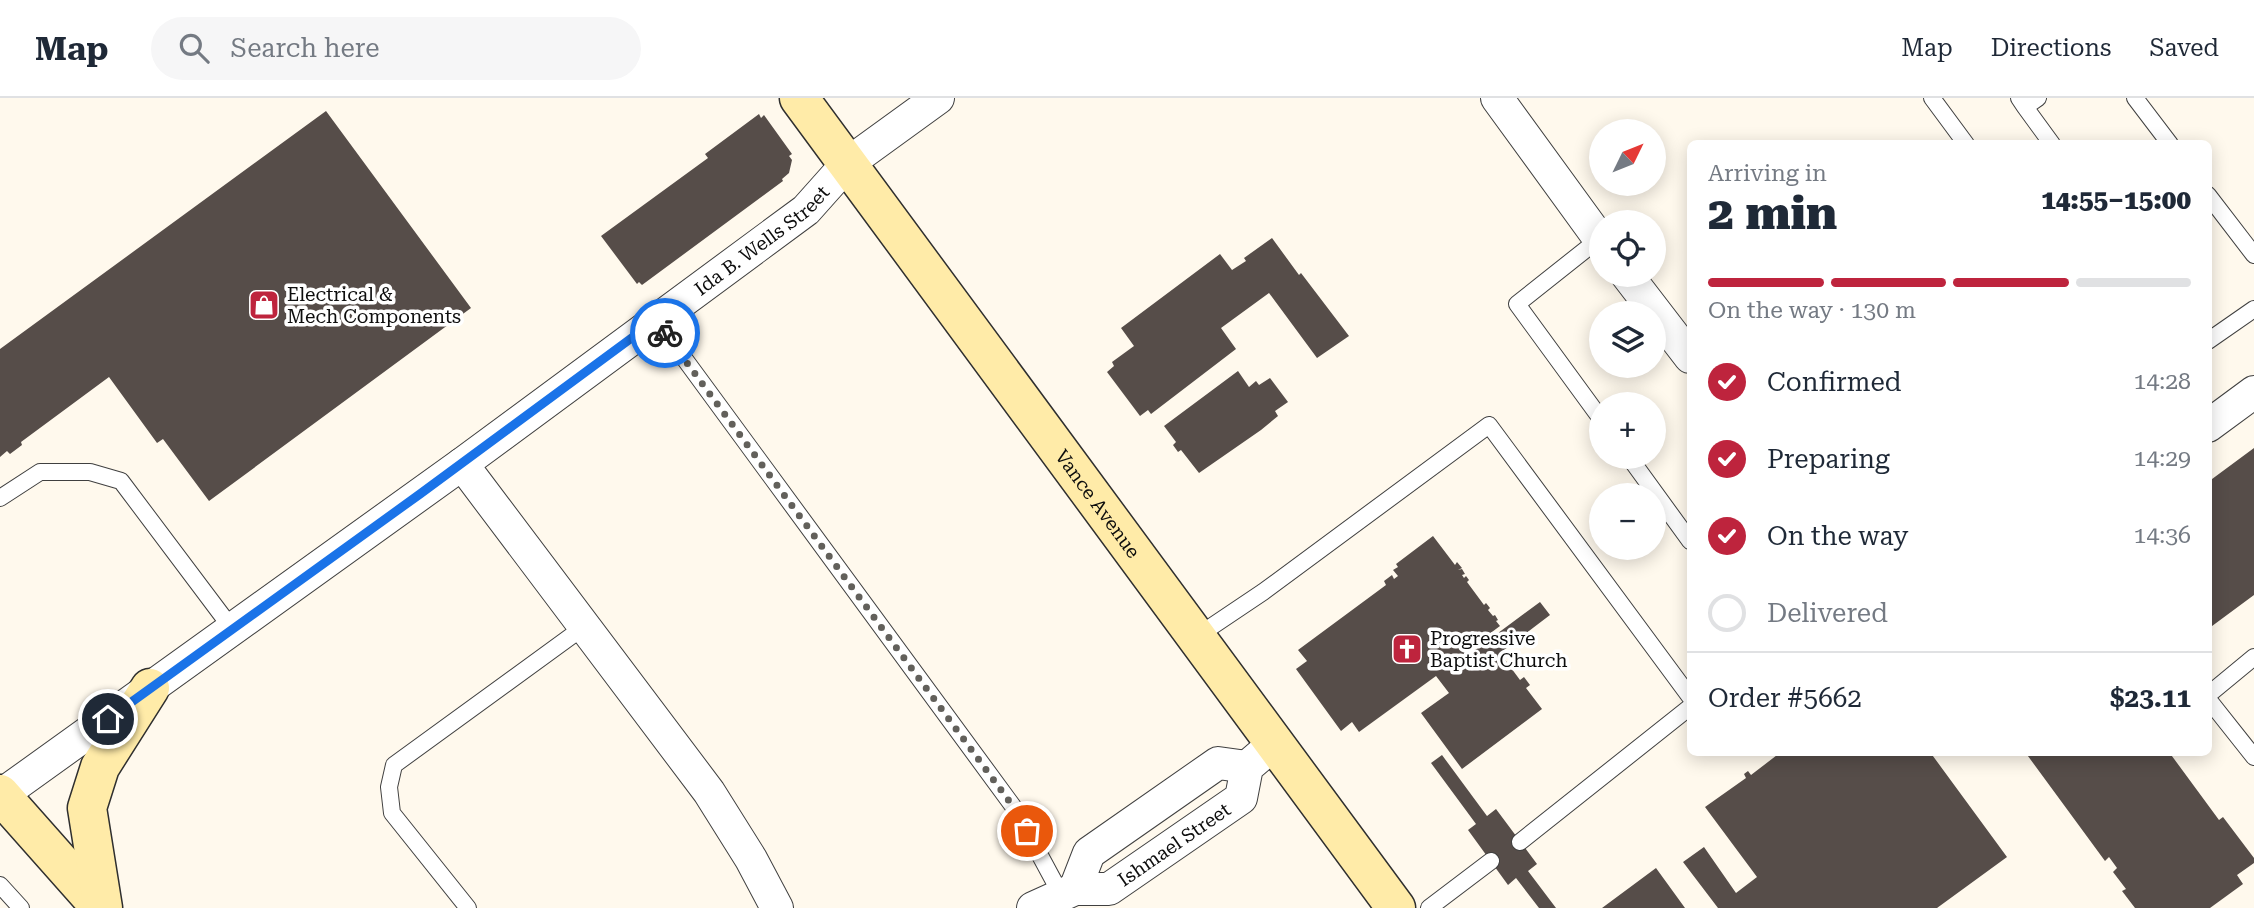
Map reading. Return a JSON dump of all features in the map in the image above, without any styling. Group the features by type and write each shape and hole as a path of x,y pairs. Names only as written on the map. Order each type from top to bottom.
{"street":[{"name":"Vance Avenue","path":"799,98 1196,637 1261,755 1396,908"},
{"name":"Ida B. Wells Street","path":"0,795 462,464 806,210 847,164 938,98"},
{"path":"1497,98 1589,225"},
{"path":"1636,287 1687,353"},
{"path":"2212,423 2254,392"},
{"path":"462,464 709,792 751,859 777,908"},
{"path":"102,908 86,808 100,767 150,688"},
{"path":"1069,898 1089,853 1217,763 1261,755"},
{"name":"Ishmael Street","path":"1032,908 1109,890 1241,798 1261,755"},
{"path":"0,795 102,908"}],"lane":[{"path":"1932,98 1963,140"},
{"path":"2136,98 2167,140"},
{"path":"2027,101 2050,140"},
{"path":"2212,200 2254,255"},
{"path":"1589,248 1517,304 1589,403"},
{"path":"2212,338 2254,309"},
{"path":"656,320 1015,809 1069,898"},
{"path":"1196,637 1263,592 1489,425 1687,693"},
{"path":"1638,469 1687,537"},
{"path":"0,499 40,472 90,472 121,481 233,630"},
{"path":"468,908 392,813 388,787 394,765 585,626"},
{"path":"2212,694 2254,657"},
{"path":"2212,702 2254,757"},
{"path":"1520,842 1687,708"},
{"path":"1429,908 1491,861"},
{"path":"0,885 21,908"}],"building":[{"name":"Electrical & Mech Components","path":"326,111 471,308 209,501 163,439 157,443 109,377 21,442 22,445 10,454 7,451 0,457 0,349"},
{"path":"759,114 761,118 764,115 792,154 789,156 792,160 789,173 783,181 642,285 639,282 637,284 601,236 708,158 705,154"},
{"path":"1272,238 1349,336 1317,358 1269,293 1221,328 1236,349 1151,414 1148,410 1140,416 1107,372 1114,366 1112,362 1134,346 1121,328 1220,254 1232,270"},
{"path":"1238,371 1249,387 1256,381 1259,385 1270,378 1288,402 1275,411 1278,416 1261,430 1199,473 1181,450 1178,452 1173,445 1176,442 1164,426"},
{"path":"2254,448 2254,595 2212,626 2212,479"},
{"path":"1433,536 1455,565 1457,562 1462,568 1458,570 1462,569 1464,578 1466,576 1469,580 1467,582 1484,605 1486,603 1490,608 1488,610 1495,615 1500,626 1473,646 1474,648 1461,657 1463,659 1540,602 1550,615 1500,653 1520,680 1524,677 1530,685 1526,688 1542,709 1462,769 1421,713 1449,693 1436,676 1359,732 1352,722 1341,731 1296,669 1307,661 1298,650 1386,585 1384,581 1392,575 1394,579 1398,576 1393,570 1398,567 1396,564"},
{"path":"1442,755 1487,816 1496,809 1537,864 1528,871 1556,908 1539,908 1516,878 1508,885 1468,830 1476,824 1431,763"},
{"path":"1776,756 1933,756 2007,857 1937,908 1718,908 1683,862 1704,847 1736,893 1757,877 1705,807 1746,778 1744,774 1748,771 1751,775"},
{"path":"2028,756 2172,756 2219,820 2223,817 2254,858 2254,863 2237,875 2243,884 2210,908 2135,908 2122,891 2126,889 2113,872 2117,868 2109,857 2105,861"},
{"path":"1656,868 1685,908 1602,908"}],"way so far":[{"path":"665,333 1015,809 1027,831"}],"place":[{"name":"Electrical & Mech Components","path":"264,305"},
{"name":"Progressive Baptist Church","path":"1407,649"}],"route":[{"path":"108,719 656,320 665,333"}]}
